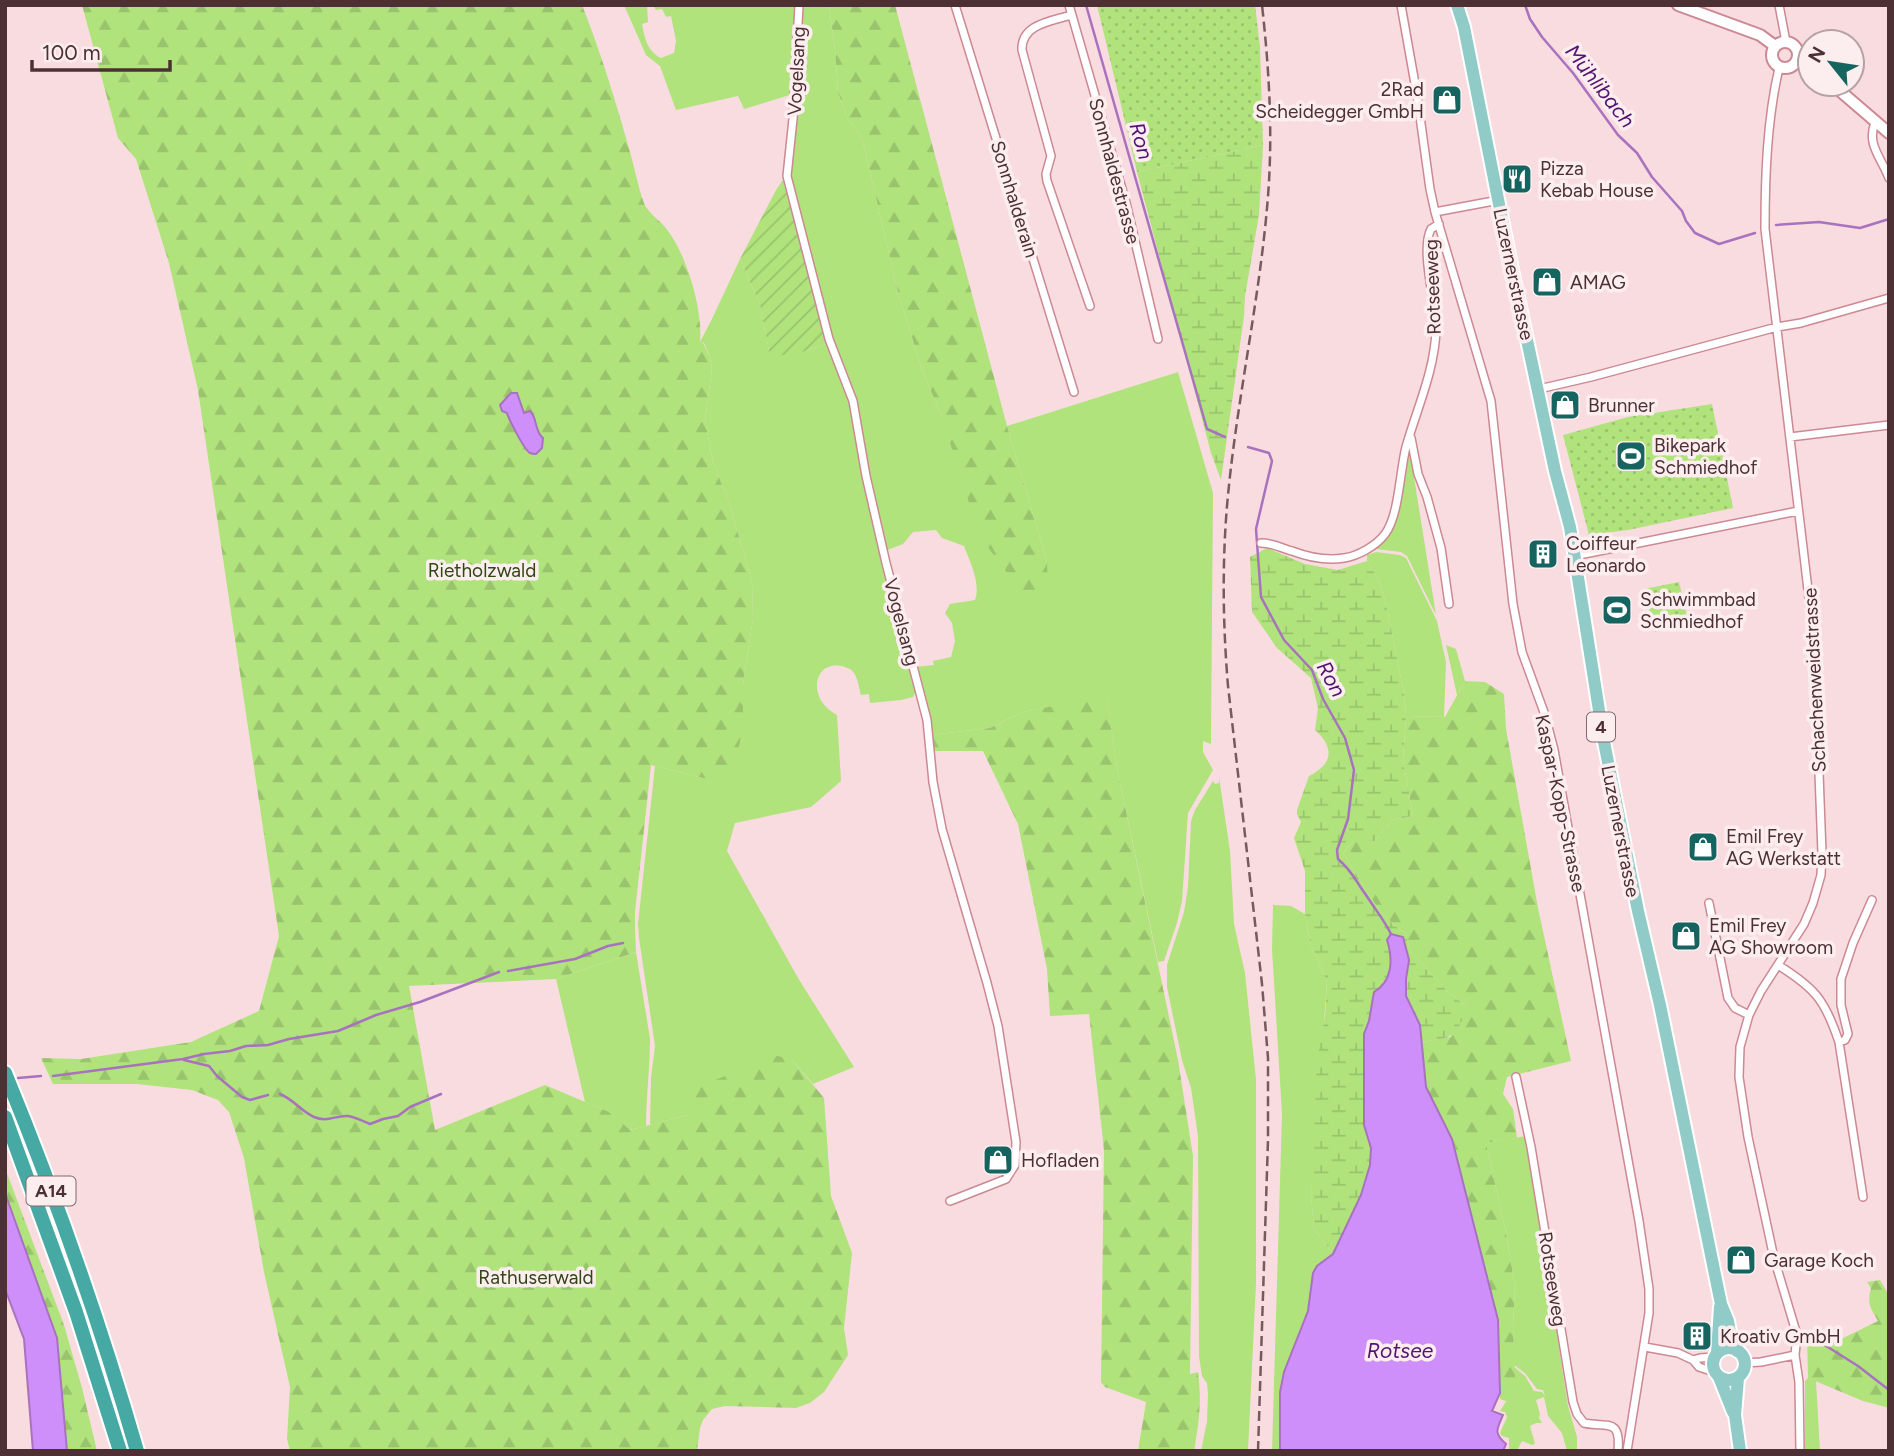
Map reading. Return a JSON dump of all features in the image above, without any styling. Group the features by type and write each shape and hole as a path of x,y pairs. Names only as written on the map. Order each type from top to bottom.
{"highway":[{"name":"A14","path":"5,1073 72,1250 137,1451"},
{"name":"A14","path":"5,1117 58,1259 120,1451"}],"main road":[{"name":"Luzernerstrasse","path":"1460,5 1555,471 1570,527 1604,742 1638,911 1660,1005 1721,1304 1737,1350"},
{"path":"1678,5 1781,44 1795,46 1796,49"},
{"path":"1781,44 1772,50 1772,60 1783,69 1792,67 1796,61"},
{"path":"1847,98 1889,133"},
{"name":"Luzernerstrasse","path":"1716,1355 1721,1304"},
{"path":"1716,1355 1726,1348 1737,1350"},
{"name":"4","path":"1737,1350 1745,1363 1738,1378 1735,1415 1740,1451"},
{"name":"4","path":"1716,1355 1713,1366 1735,1415"},
{"path":"1717,1374 1726,1381 1738,1378"}],"street":[{"name":"Vogelsang","path":"799,5 787,176 829,339 853,401 866,476 886,563 927,720 933,782 942,829 998,1026 1016,1142 1015,1165 1006,1179 950,1201"},
{"name":"Sonnhalderain","path":"955,5 1074,392"},
{"name":"Sonnhaldestrasse","path":"1069,5 1126,203 1158,339"},
{"name":"Kaspar-Kopp-Strasse","path":"1401,5 1435,212 1491,401 1513,604 1522,652 1545,715 1554,750 1639,1221 1649,1289 1649,1313 1628,1451"},
{"path":"1779,5 1781,44"},
{"path":"1071,15 1031,29 1024,37 1022,50 1051,156 1047,181 1090,306"},
{"name":"Schachenweidstrasse","path":"1779,68 1765,195 1768,260 1814,640 1822,853 1821,875 1804,924 1761,991 1749,1015 1740,1047 1739,1077 1748,1137 1774,1258 1797,1335 1795,1355 1799,1382 1800,1451"},
{"path":"1875,123 1871,133 1873,143 1889,178"},
{"name":"Rotseeweg","path":"1435,212 1499,200"},
{"name":"Rotseeweg","path":"1261,543 1274,544 1307,556 1332,559 1357,554 1385,534 1393,515 1406,448 1434,353 1436,315 1427,245 1428,233 1439,224"},
{"path":"1539,389 1889,298"},
{"path":"1790,438 1889,425"},
{"name":"Rotseeweg","path":"1410,434 1418,474 1441,548 1449,604"},
{"path":"1574,556 1798,511"},
{"path":"1839,1042 1845,1040 1848,1034 1840,992 1844,967 1872,900"},
{"path":"1709,903 1728,998 1735,1008 1749,1015"},
{"path":"1778,965 1814,991 1839,1042 1863,1197"},
{"name":"Rotseeweg","path":"1516,1077 1531,1147 1573,1402 1584,1423 1612,1425 1619,1438 1618,1451"},
{"path":"1645,1347 1678,1353 1693,1360 1699,1367 1717,1374"},
{"path":"1693,1360 1716,1355"},
{"path":"1745,1363 1795,1355"}],"green space":[{"name":"Rietholzwald","path":"82,5 582,5 614,96 644,203 665,227 681,254 696,299 700,342 710,357 712,369 705,420 713,462 730,505 752,582 753,618 743,685 743,723 736,765 707,779 651,765 635,912 636,952 556,979 409,986 435,1130 545,1085 609,1112 630,1130 688,1115 699,1087 774,1055 792,1060 824,1098 831,1196 852,1253 844,1328 848,1355 824,1392 810,1403 796,1408 725,1406 712,1409 700,1428 697,1451 290,1451 287,1439 290,1387 264,1272 244,1158 229,1112 218,1100 192,1090 137,1084 53,1084 41,1058 81,1059 191,1042 259,1011 279,936 198,390 169,263 136,159 118,138"},
{"path":"624,5 647,5 648,22 642,24 644,35 647,44 661,58 674,53 676,41 671,16 666,17 662,9 656,10 653,5 797,5 793,94 744,109 738,96 676,110 660,66 646,55"},
{"path":"802,5 829,5 838,92 847,118 862,138 898,292 922,370 942,417 1047,562 1007,426 1178,372 1213,493 1211,744 1203,741 1203,752 1213,770 1188,813 1182,901 1164,961 1158,962 1117,768 1107,697 1022,712 990,728 930,735 915,667 934,665 933,661 951,657 955,641 952,623 945,613 950,604 975,600 976,580 964,546 942,538 936,530 913,532 903,544 885,551 852,388 833,341 789,177"},
{"path":"829,5 895,5 1007,426 1047,562 1048,589 1022,593 979,535 942,417 922,370 898,292 862,138 847,118 838,92"},
{"path":"1097,5 1255,5 1260,47 1263,145 1137,172"},
{"path":"1263,145 1259,215 1245,296 1221,480 1211,453 1137,172"},
{"path":"783,180 829,343 777,356 769,351 760,305 740,259"},
{"path":"740,259 760,305 769,351 805,351 829,343 849,395 916,691 913,697 870,703 869,694 861,695 851,670 834,666 826,668 817,681 817,690 827,708 837,715 841,781 811,807 735,823 727,851 798,978 854,1067 813,1084 792,1060 688,1115 650,1125 655,1046 638,924 655,766 707,779 743,723 743,685 753,618 752,582 730,505 713,462 705,420 712,369 704,343 700,342"},
{"path":"1712,404 1733,508 1628,530 1589,535 1563,435 1628,417"},
{"path":"1409,446 1436,615 1407,556 1401,552 1376,549 1393,526"},
{"path":"1267,548 1305,564 1338,570 1367,561 1379,580 1404,694 1406,716 1403,760 1413,816 1392,820 1375,841 1353,841 1343,853 1379,908 1396,927 1406,933 1410,951 1447,991 1466,1006 1460,1025 1452,1035 1421,1042 1420,1025 1406,996 1409,960 1403,938 1387,940 1390,969 1385,982 1374,992 1364,1034 1364,1125 1371,1148 1370,1165 1361,1195 1333,1254 1314,1229 1311,1195 1317,1061 1325,1016 1327,982 1310,942 1305,914 1305,871 1294,838 1301,822 1297,810 1309,776 1327,761 1328,749 1315,730 1318,708 1311,678 1277,648 1252,612 1250,557"},
{"path":"1376,552 1406,558 1437,621 1446,662 1444,717 1406,716 1387,608 1379,580 1367,561 1367,555"},
{"path":"1679,582 1689,625 1655,632 1644,589"},
{"path":"1446,645 1456,649 1465,681 1457,695"},
{"path":"1465,681 1485,682 1504,694 1506,729 1538,908 1571,1061 1507,1077 1503,1094 1513,1109 1517,1138 1486,1143 1515,1286 1513,1326 1516,1399 1508,1402 1500,1399 1498,1320 1452,1139 1426,1087 1421,1042 1451,1037 1466,1006 1447,991 1410,951 1406,933 1387,918 1371,898 1343,853 1353,841 1375,841 1392,820 1413,816 1403,760 1406,716 1445,717"},
{"path":"1107,696 1117,768 1178,1060 1193,1156 1190,1374 1198,1372 1200,1402 1194,1451 1138,1451 1146,1402 1105,1387 1101,1382 1104,1150 1089,1014 1050,1016 1047,969 1018,824 983,751 932,751 930,735 990,728 1022,712"},
{"path":"1219,777 1230,851 1234,924 1245,973 1256,1080 1256,1283 1248,1451 1201,1451 1207,1421 1208,1393 1199,1356 1198,1136 1191,1088 1182,1060 1167,987 1167,965 1184,912 1188,887 1191,821 1213,781 1215,784 1219,783"},
{"path":"1273,905 1291,906 1305,914 1310,942 1327,982 1311,1195 1314,1229 1333,1254 1317,1266 1313,1273 1308,1311 1284,1372 1280,1392 1280,1451 1272,1451 1282,1114 1272,949"},
{"path":"636,952 650,1050 646,1126 629,1130 609,1112 585,1102 556,979"},
{"path":"1526,1136 1568,1406 1577,1437 1577,1451 1567,1451 1562,1433 1548,1416 1544,1397 1536,1400 1542,1423 1530,1426 1535,1444 1522,1441 1517,1451 1509,1451 1509,1438 1500,1433 1507,1417 1505,1412 1500,1411 1507,1400 1502,1357 1525,1376 1534,1391 1542,1392 1545,1396 1543,1390 1537,1389 1525,1373 1514,1365 1515,1286 1486,1143"},
{"path":"5,1168 64,1325 97,1451 67,1451 57,1338 5,1193"},
{"path":"1880,1280 1889,1293 1889,1408 1863,1401 1808,1378 1807,1332 1833,1343 1878,1321 1870,1305 1871,1288 1867,1282"},
{"path":"1808,1378 1816,1381 1820,1451 1805,1451 1805,1381"}],"water":[{"path":"511,393 517,393 524,413 530,411 543,438 542,448 536,454 528,451 507,413 502,411 500,405"},
{"name":"Rotsee","path":"1391,934 1403,937 1409,960 1406,996 1420,1025 1426,1087 1452,1139 1498,1320 1500,1393 1492,1411 1503,1415 1497,1431 1506,1444 1503,1451 1280,1451 1280,1392 1284,1372 1308,1311 1313,1273 1317,1266 1333,1254 1361,1195 1370,1165 1371,1148 1364,1125 1364,1034 1374,992 1385,982 1390,969 1387,940"},
{"path":"5,1193 57,1338 67,1451 33,1451 24,1339 5,1289"}],"waterway":[{"name":"Ron","path":"1086,5 1207,429 1225,437"},
{"name":"Mühlibach","path":"1525,5 1530,19 1542,37 1573,73 1618,135 1637,153 1652,177 1682,211 1695,233 1719,244 1755,233"},
{"name":"Mühlibach","path":"1776,225 1819,222 1860,228 1889,219"},
{"name":"Ron","path":"1248,447 1269,453 1272,461 1256,529 1261,597 1284,640 1312,670 1323,699 1345,738 1354,770 1348,819 1337,850 1338,859 1354,876 1391,934"},
{"path":"508,971 575,959 623,943"},
{"path":"53,1076 183,1059 338,1031 499,972"},
{"path":"184,1060 209,1066 242,1097 250,1100 268,1095"},
{"path":"18,1078 41,1076"},
{"path":"280,1094 314,1117 323,1119 348,1116 370,1124 398,1116 410,1107 441,1094"},
{"path":"1804,1332 1858,1366 1889,1390"}],"railway":[{"path":"1258,1451 1268,1058 1228,686 1224,574 1231,467 1268,196 1269,100 1262,5"}],"place":[{"name":"2Rad Scheidegger GmbH","path":"1447,100"},
{"name":"Pizza Kebab House","path":"1517,179"},
{"name":"AMAG","path":"1547,282"},
{"name":"Brunner","path":"1565,405"},
{"name":"Bikepark Schmiedhof","path":"1631,456"},
{"name":"Coiffeur Leonardo","path":"1543,554"},
{"name":"Schwimmbad Schmiedhof","path":"1617,610"},
{"name":"Emil Frey AG Werkstatt","path":"1703,847"},
{"name":"Emil Frey AG Showroom","path":"1686,936"},
{"name":"Hofladen","path":"998,1160"},
{"name":"Garage Koch","path":"1741,1260"},
{"name":"Kroativ GmbH","path":"1697,1336"}],"park label":[{"name":"Rathuserwald","path":"536,1277"}]}
